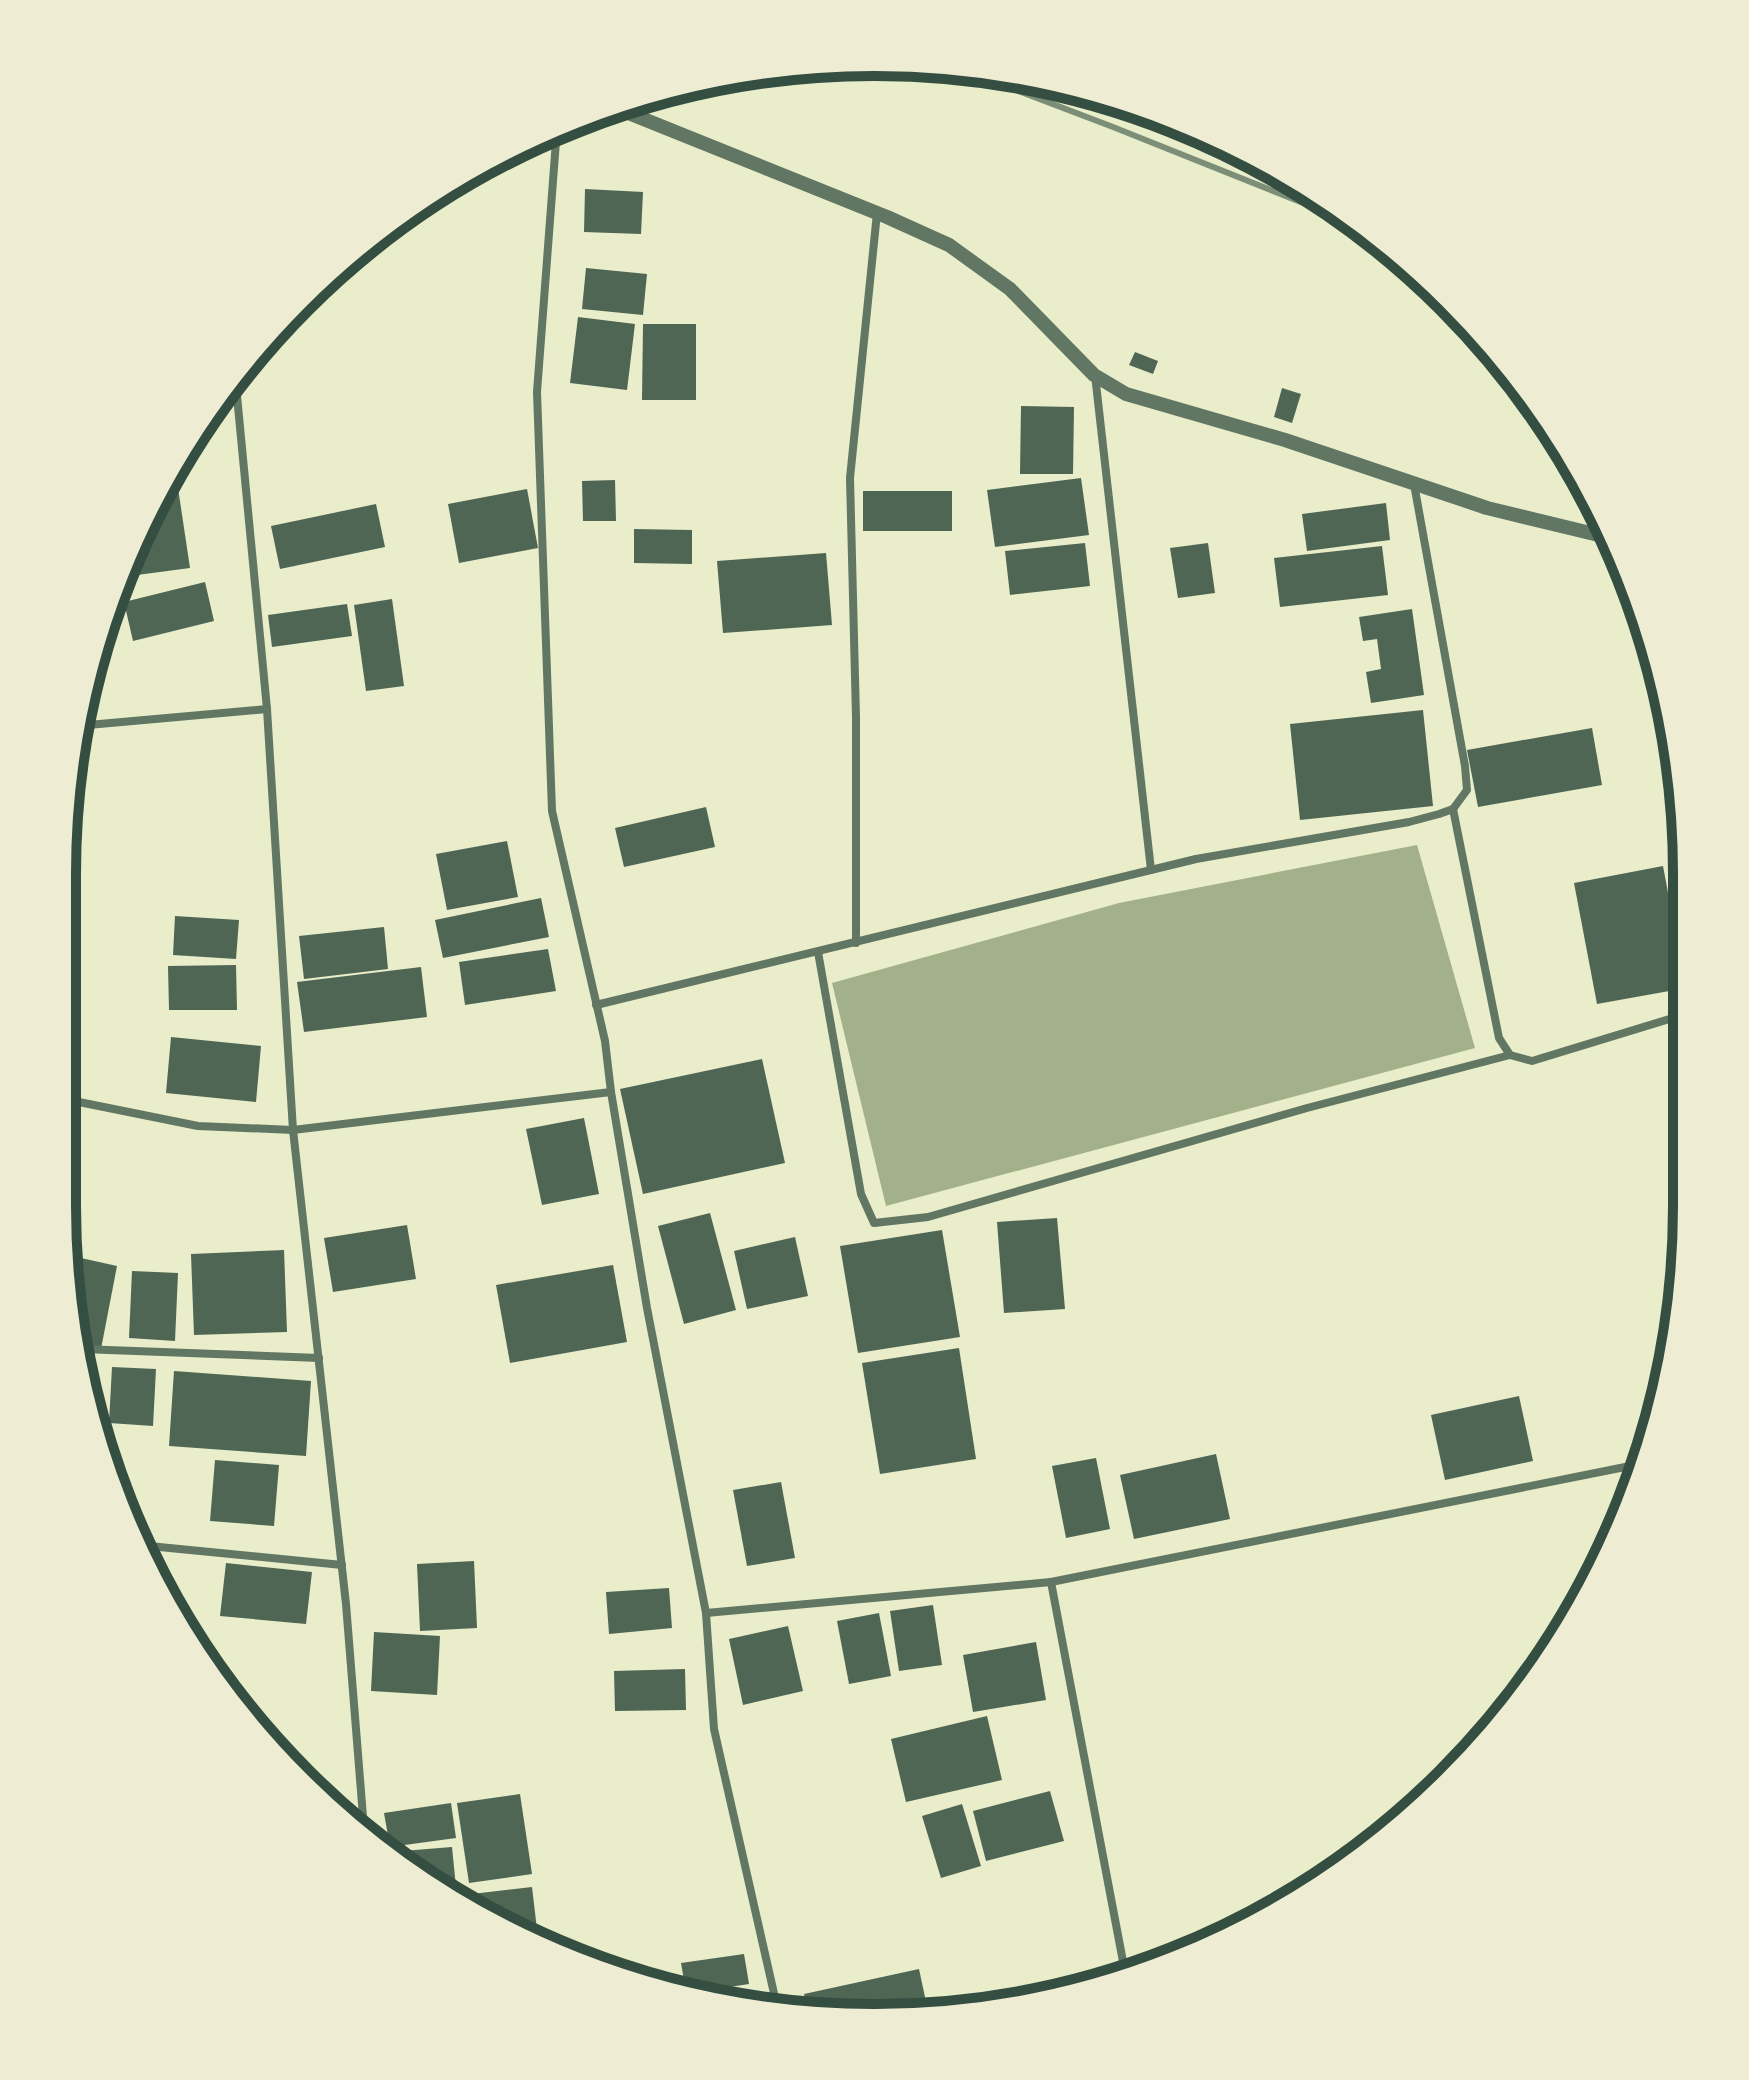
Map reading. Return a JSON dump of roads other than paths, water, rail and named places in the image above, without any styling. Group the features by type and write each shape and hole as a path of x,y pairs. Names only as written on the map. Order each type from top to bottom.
{"street":[{"path":"631,114 949,245 1010,289 1094,375 1126,394 1285,440 1487,508 1597,535"},
{"path":"556,143 537,392 552,811 605,1041 647,1308 706,1613 714,1729 775,1997"},
{"path":"856,943 856,717 850,478 877,213"},
{"path":"1094,375 1151,870"},
{"path":"237,394 267,709 293,1130 342,1565 363,1818"},
{"path":"596,1005 1196,859 1409,822 1453,809 1467,790 1465,766 1414,484"},
{"path":"90,725 267,709"},
{"path":"1453,809 1499,1038 1510,1055"},
{"path":"818,952 861,1194 874,1223 928,1217 1307,1108 1510,1055 1532,1061 1673,1018"},
{"path":"76,1101 198,1126 293,1130 611,1092"},
{"path":"89,1349 319,1358"},
{"path":"706,1613 1051,1582 1629,1466"},
{"path":"152,1546 342,1565"},
{"path":"1051,1582 1124,1964"}],"railway":[{"path":"1010,88 1310,206"}]}
